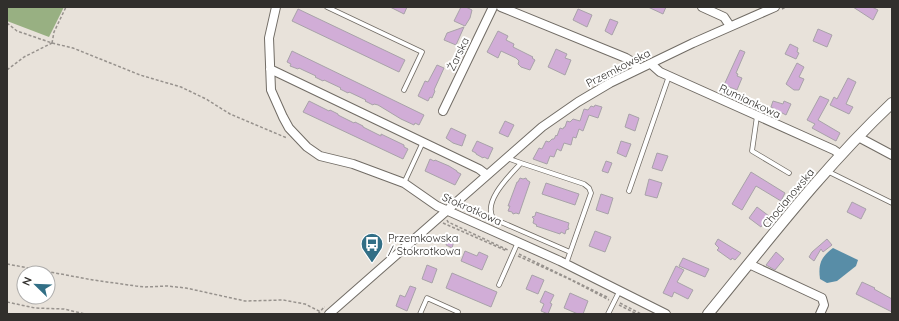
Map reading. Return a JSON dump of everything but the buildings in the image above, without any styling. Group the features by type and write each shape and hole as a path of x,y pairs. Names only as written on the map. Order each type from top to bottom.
{"street":[{"name":"Stokrotkowa","path":"276,7 268,38 271,90 282,117 297,139 307,148 320,156 354,164 404,183 447,214 518,242 620,290 666,314"},
{"name":"Żarska","path":"443,111 493,7"},
{"path":"501,7 626,58 640,69"},
{"path":"702,7 724,17 730,26"},
{"name":"Przemkowska","path":"329,314 447,214 542,127 565,110 598,89 730,26 775,7"},
{"name":"Rumiankowa","path":"652,64 657,70 834,150 841,155"},
{"path":"270,69 479,169 488,175"},
{"name":"Chocianowska","path":"708,314 805,195 858,136 892,103"},
{"path":"858,136 892,155"},
{"path":"749,264 822,298 824,305 820,314"}],"lane":[{"path":"327,7 422,52 404,90"},
{"path":"629,191 670,76"},
{"path":"756,116 752,151 789,173"},
{"path":"404,183 423,142"},
{"path":"507,158 584,184 589,188 590,193 566,264"},
{"path":"521,163 498,188 490,211 491,215 494,219 570,252"},
{"path":"827,170 892,203"},
{"path":"499,285 518,242"},
{"path":"608,314 620,290"},
{"path":"420,314 427,298 458,312"}],"path":[{"path":"52,43 54,32 66,7"},
{"path":"7,23 17,31 52,43 73,48 140,75 181,87 206,99 230,114 287,138"},
{"path":"7,70 24,57 52,43"},
{"path":"447,214 448,222 641,314"},
{"path":"441,222 513,253"},
{"path":"7,264 93,280 136,286 167,286 186,288 246,301 289,301 305,304 324,314"},
{"path":"614,301 637,314"},
{"path":"7,302 35,308 64,309 85,314"}],"green space":[{"path":"7,7 64,7 49,37 7,21"}],"water":[{"path":"833,248 858,260 856,266 837,281 827,283 820,279 820,265 823,258"}],"place":[{"name":"Przemkowska / Stokrotkowa","path":"372,264"}]}
